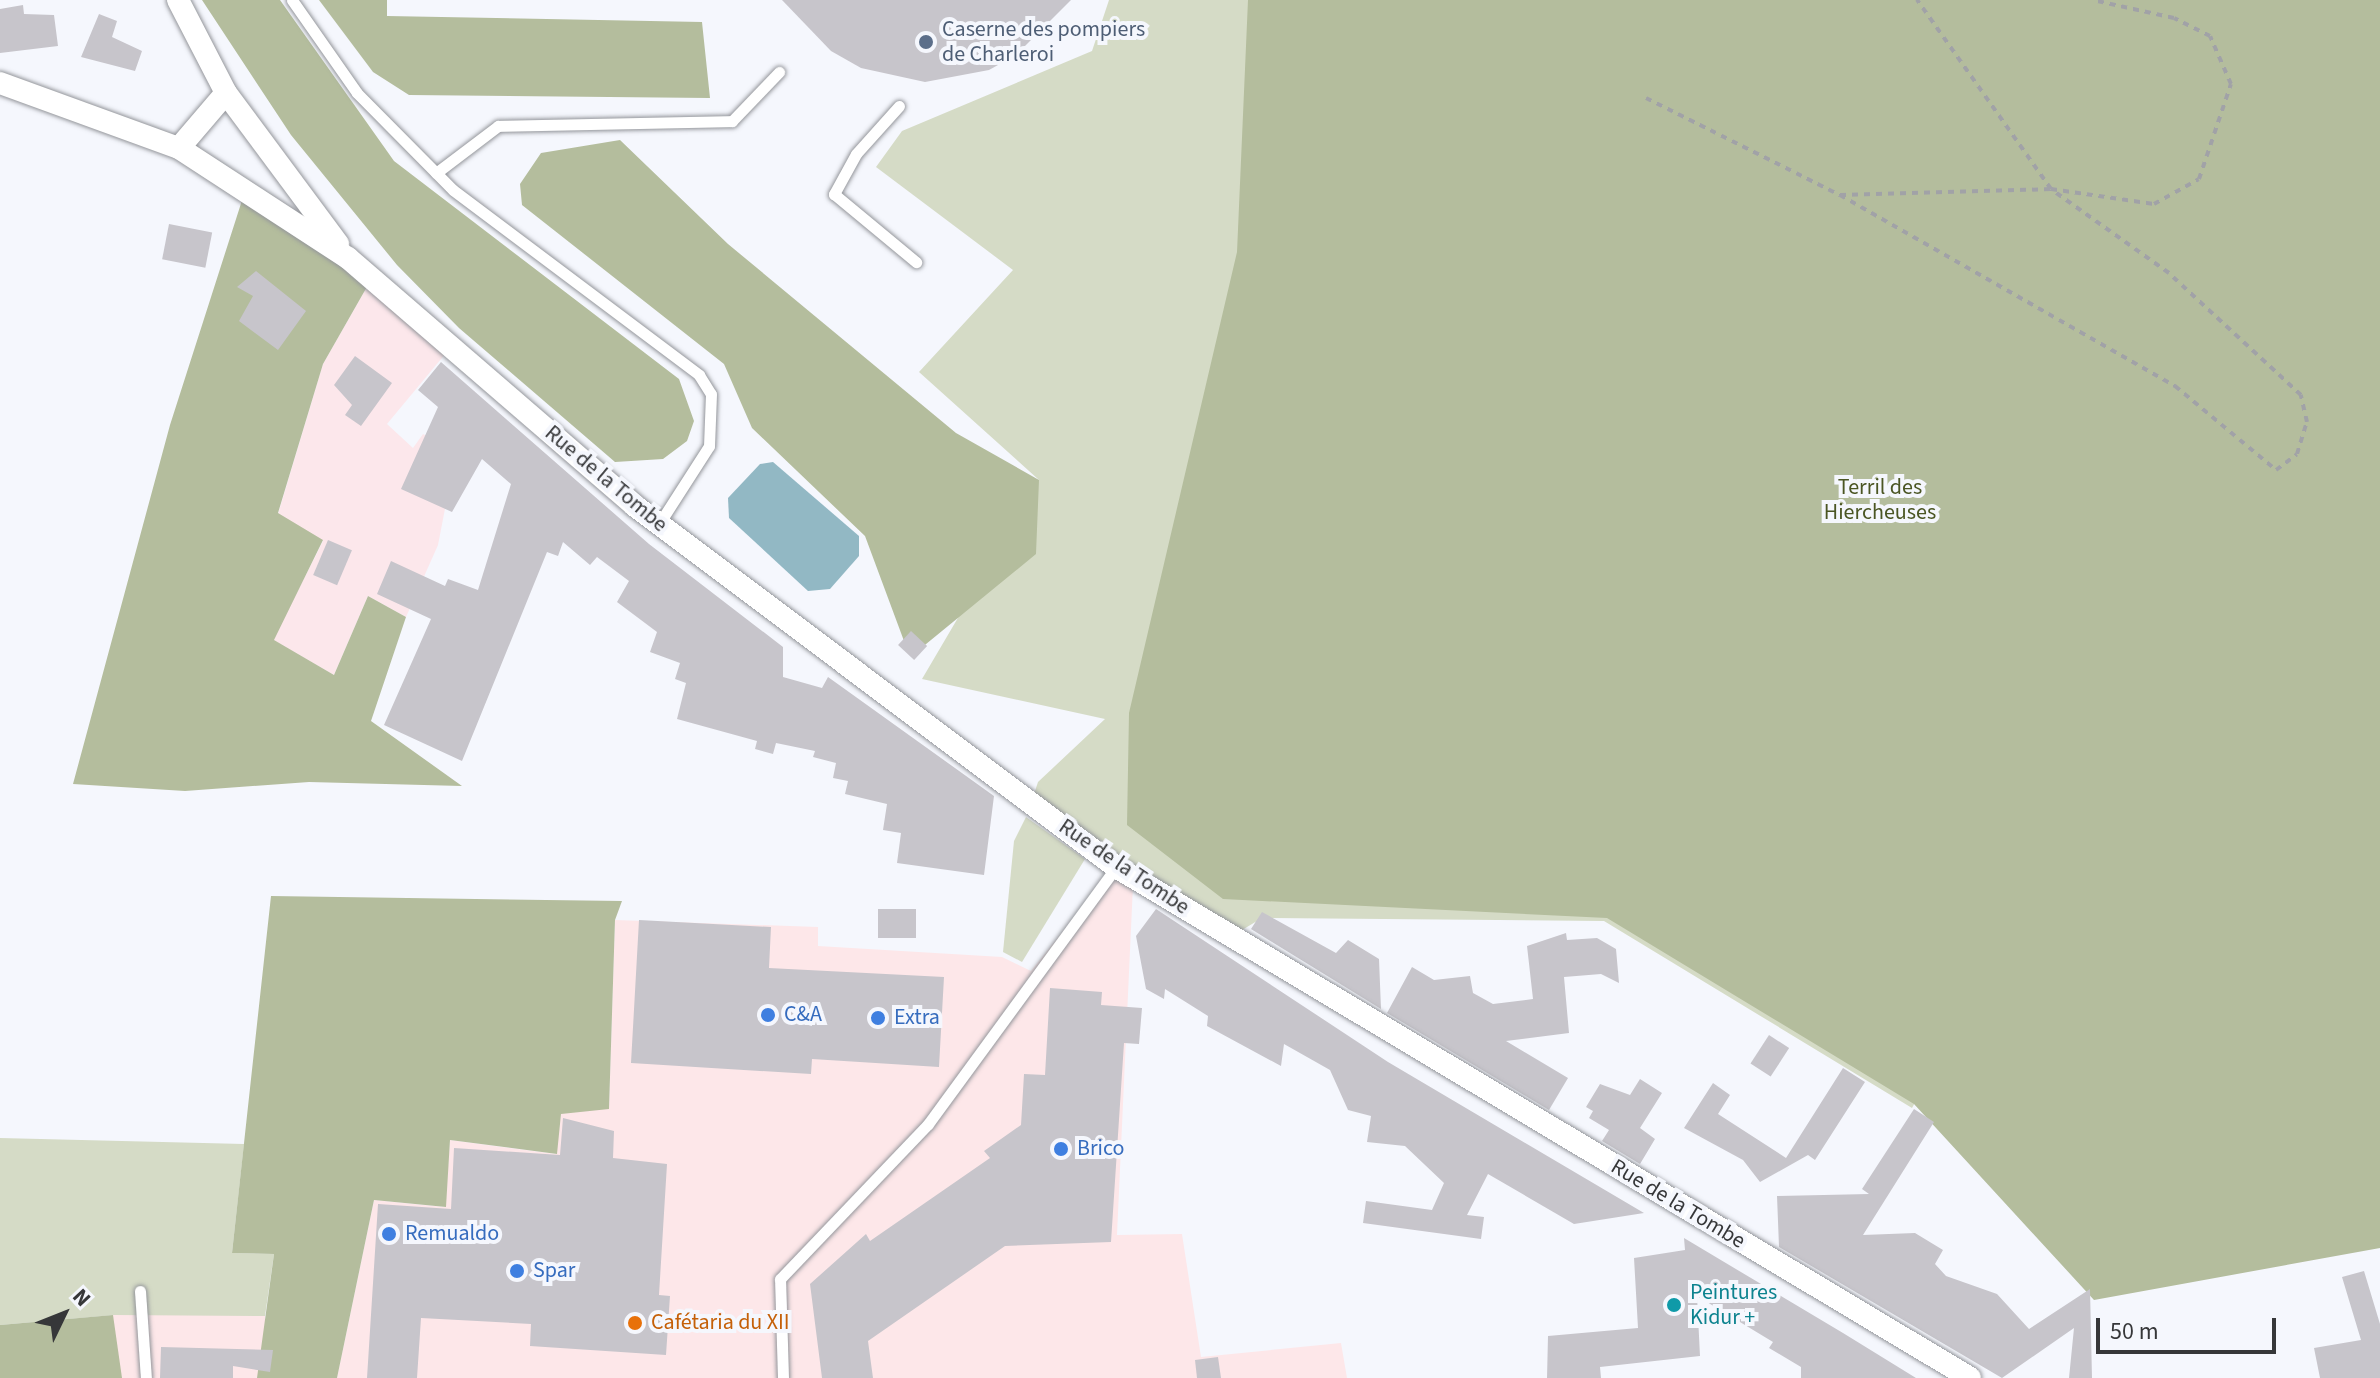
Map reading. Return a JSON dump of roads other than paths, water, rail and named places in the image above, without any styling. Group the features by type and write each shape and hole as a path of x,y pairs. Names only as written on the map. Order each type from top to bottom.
{"street":[{"name":"Rue de la Tombe","path":"178,0 226,93 348,258"},
{"name":"Rue de la Tombe","path":"0,83 179,148 348,258 659,524 1116,867 1970,1378"},
{"path":"179,148 226,93"}],"lane":[{"path":"292,0 357,93 436,173 699,375 711,394 709,446 659,524"},
{"path":"436,173 498,126 732,121 779,72"},
{"path":"899,106 856,154 834,194 916,262"},
{"path":"783,1378 780,1279 928,1124 1116,867"},
{"path":"140,1291 146,1378"}],"water":[{"path":"773,462 859,536 859,556 830,589 808,591 729,518 728,498 760,464"}],"place":[{"name":"Caserne des pompiers de Charleroi","path":"926,42"},
{"name":"C&A","path":"768,1015"},
{"name":"Extra","path":"878,1018"},
{"name":"Brico","path":"1061,1149"},
{"name":"Remualdo","path":"389,1234"},
{"name":"Spar","path":"517,1271"},
{"name":"Peintures Kidur +","path":"1674,1305"},
{"name":"Cafétaria du XII","path":"635,1323"}],"park label":[{"name":"Terril des Hiercheuses","path":"1880,500"}]}
